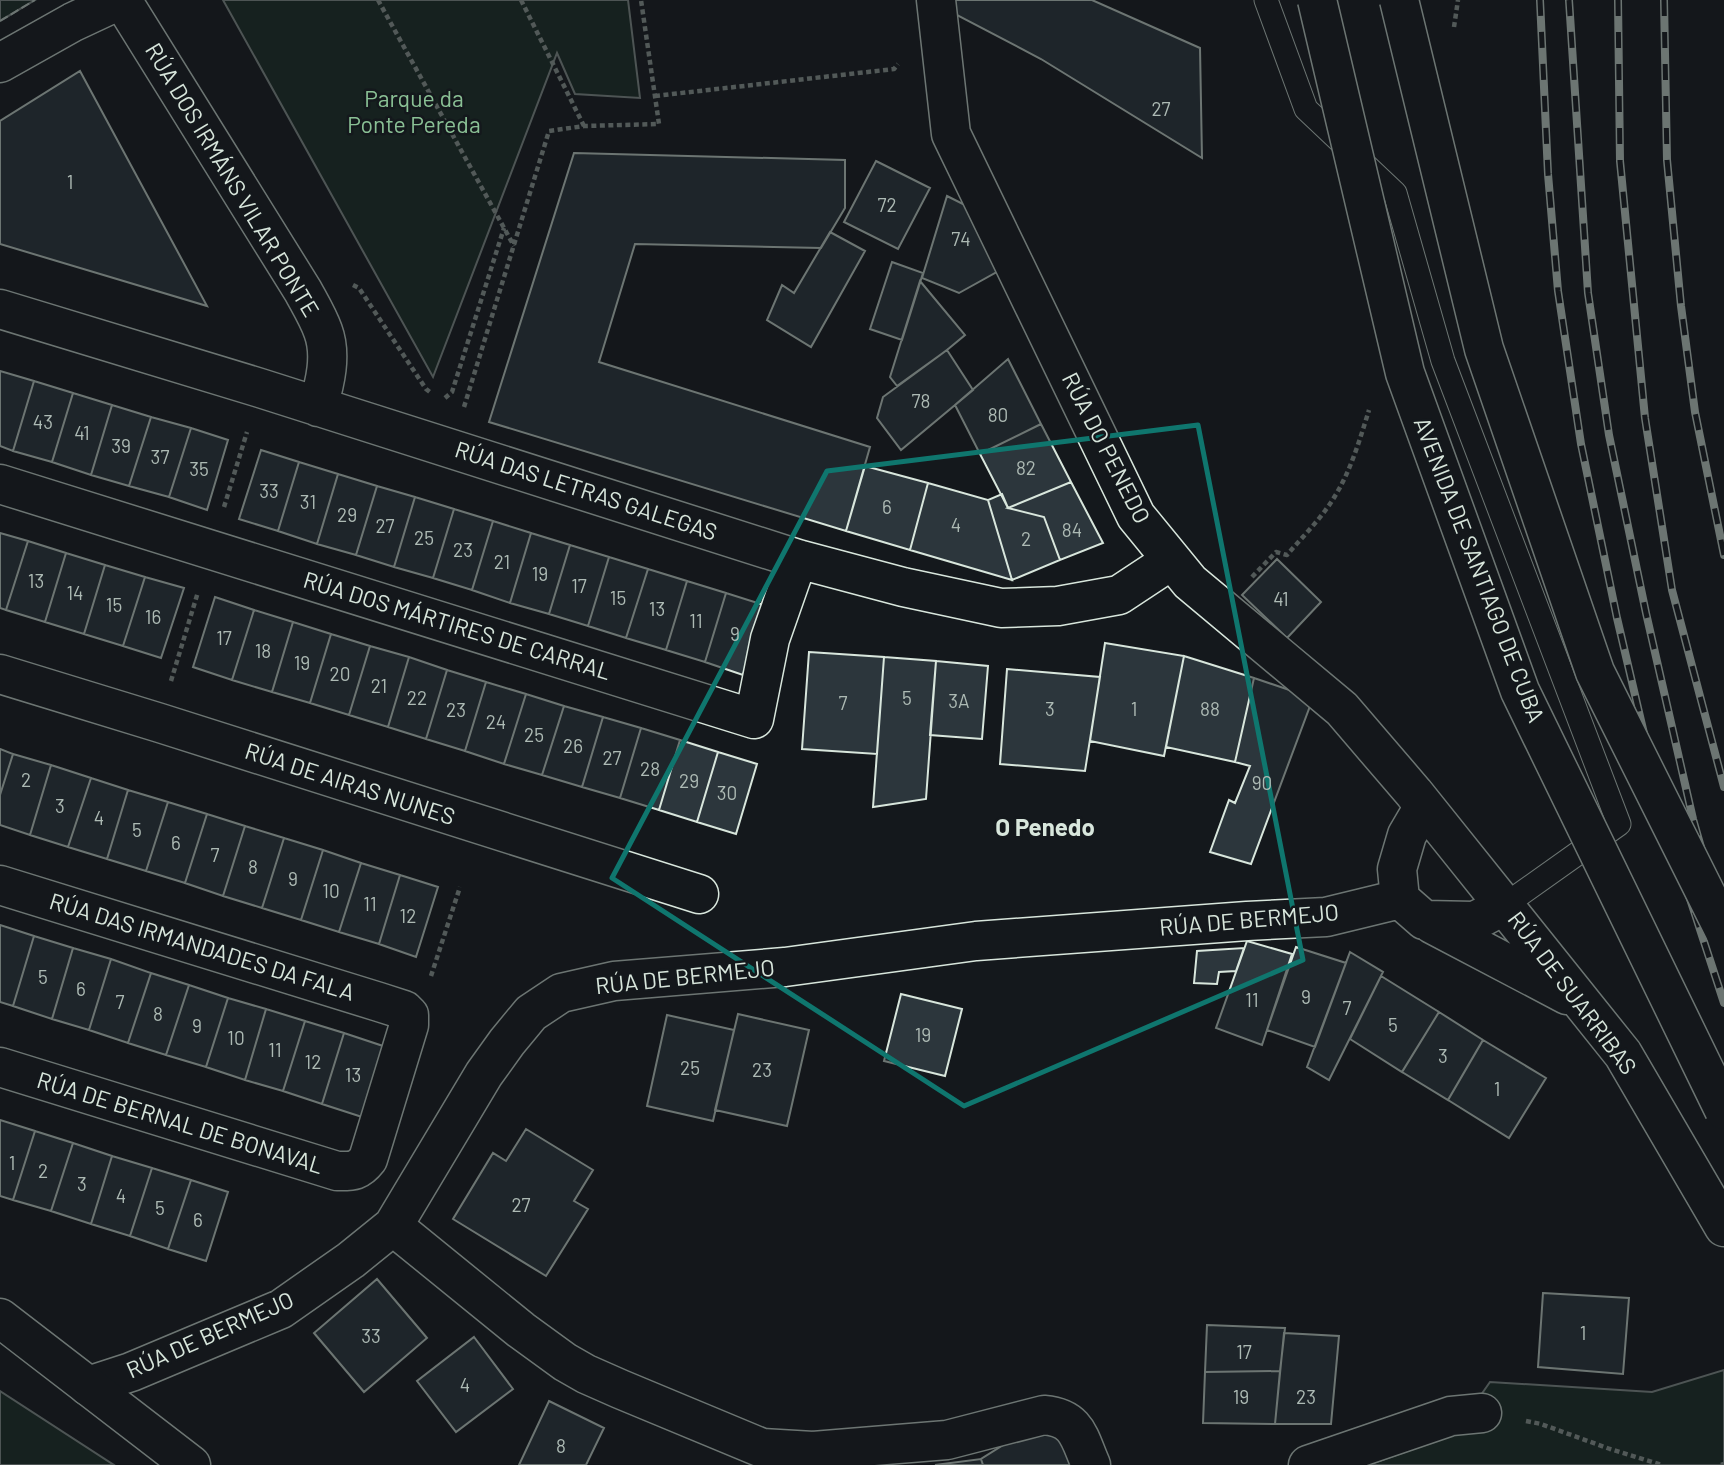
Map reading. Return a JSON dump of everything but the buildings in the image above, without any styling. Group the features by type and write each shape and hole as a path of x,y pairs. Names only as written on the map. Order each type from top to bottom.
{"main road":[{"path":"0,63 74,22 121,0"},
{"name":"RÚA DOS IRMÁNS VILAR PONTE","path":"121,0 303,291 324,332 327,354 318,407"},
{"name":"RÚA DO PENEDO","path":"936,0 951,134 1136,516 1190,582 1342,709 1504,905"},
{"name":"AVENIDA DE SANTIAGO DE CUBA","path":"1317,0 1405,373 1520,691 1724,1110"},
{"path":"1399,0 1484,349 1595,673 1724,930"},
{"name":"RÚA DAS LETRAS GALEGAS","path":"0,309 798,559 903,587 1001,608 1058,606 1119,596 1172,560"},
{"name":"RÚA DOS MÁRTIRES DE CARRAL","path":"0,484 754,719 771,639 798,559"},
{"name":"RÚA DE AIRAS NUNES","path":"0,674 699,894"},
{"path":"1424,806 1408,835 1397,869 1412,909 1582,1003"},
{"name":"RÚA DAS IRMANDADES DA FALA","path":"0,885 416,997"},
{"name":"RÚA DE BERMEJO","path":"88,1386 131,1372 281,1309 351,1260 393,1226 484,1074 507,1042 531,1013 561,993 614,981 785,967 976,941 1412,909 1475,921 1504,905"},
{"name":"RÚA DE SUARRIBAS","path":"1504,905 1623,1054 1724,1227"},
{"name":"RÚA DE BERNAL DE BONAVAL","path":"0,1068 337,1171 352,1171 361,1168 368,1159 416,997"},
{"path":"393,1226 565,1362 620,1390 762,1448 813,1451 947,1440 1044,1415 1057,1416 1067,1421 1076,1431 1091,1465"},
{"path":"0,1318 191,1465"},
{"path":"1308,1465 1451,1416 1482,1413"}],"lane":[{"path":"1266,0 1306,109 1395,193 1443,361 1619,824 1504,905"}],"path":[{"path":"378,0 514,246"},
{"path":"521,0 584,126"},
{"path":"462,412 549,131 584,126 659,124 641,0"},
{"path":"655,96 894,69 901,60"},
{"path":"351,284 359,288 426,388 434,396 446,398 452,392 504,228"},
{"path":"1222,609 1276,552 1287,555 1324,512 1336,495 1350,465 1362,436 1372,398"},
{"path":"416,997 460,887"},
{"path":"1482,1413 1541,1424 1662,1465"}],"highlighted area":[{"path":"1198,425 1303,960 964,1106 612,878 827,471"}],"green space":[{"path":"0,0 35,0 0,21"},
{"name":"Parque da Ponte Pereda","path":"223,0 628,0 640,98 575,94 557,53 433,377"},
{"path":"1724,1370 1724,1465 1368,1465 1453,1435 1490,1382 1652,1392"},
{"path":"0,1391 114,1465 0,1465"}],"railway":[{"path":"1540,0 1548,174 1558,291 1581,444 1617,618 1664,819 1724,1003"},
{"path":"1569,0 1588,293 1609,435 1693,819 1724,928"},
{"path":"1618,0 1620,161 1645,418 1672,590 1724,787"},
{"path":"1664,0 1667,160 1681,306 1695,412 1724,555"}],"fence":[{"path":"0,21 35,0"}],"district":[{"name":"O Penedo","path":"1045,828"}]}
